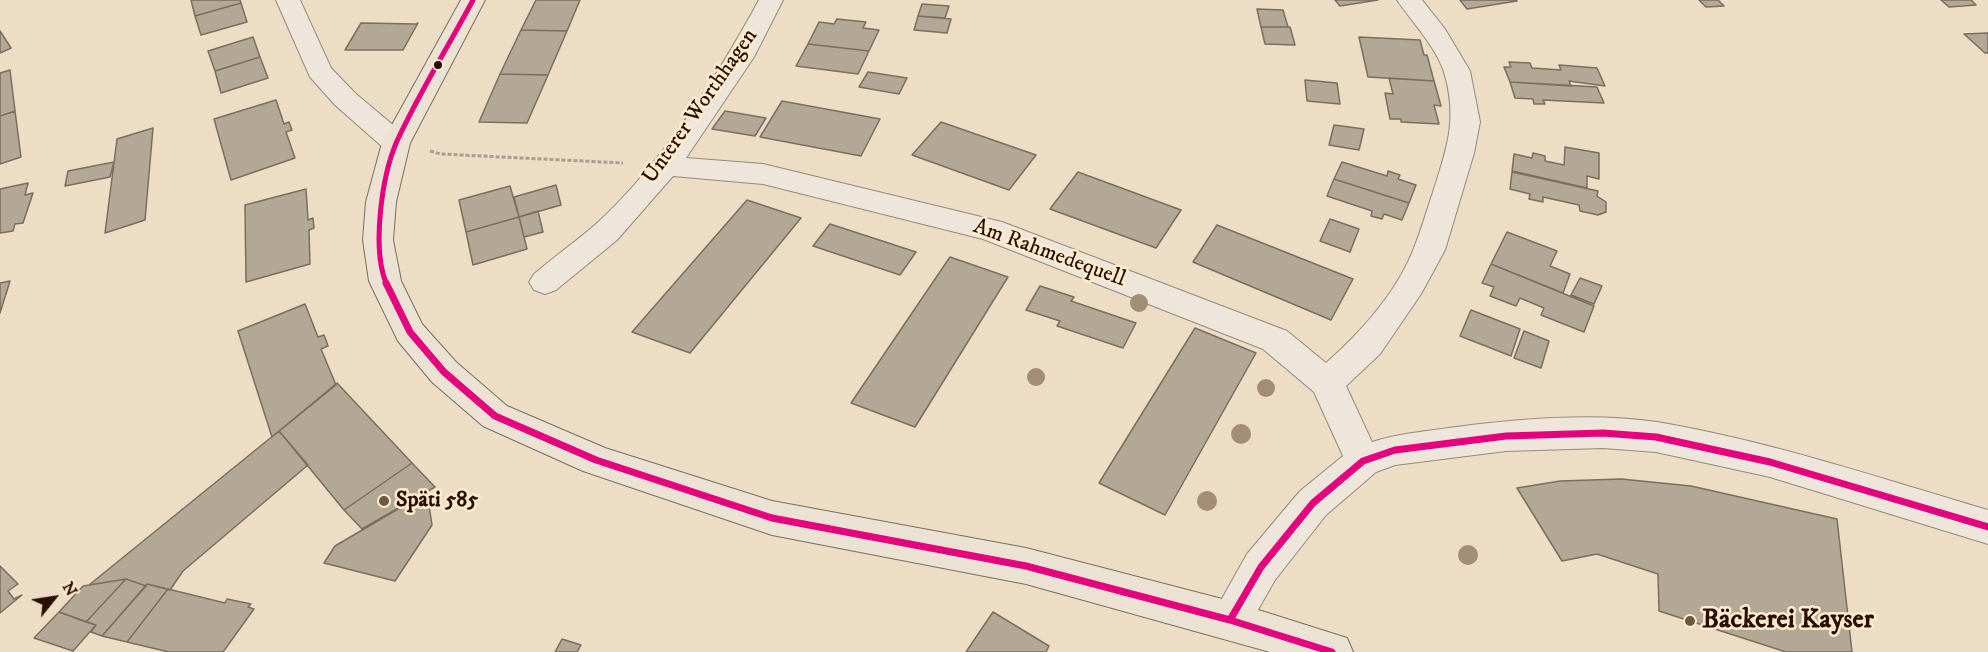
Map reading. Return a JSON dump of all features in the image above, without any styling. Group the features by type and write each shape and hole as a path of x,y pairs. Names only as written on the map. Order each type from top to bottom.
{"main road":[{"path":"473,0 396,143 381,202 378,240 385,281 410,332 444,372 495,416 597,460 772,518 1026,566 1230,620 1332,652"}],"street":[{"path":"288,0 319,71 345,99 396,143"},
{"name":"Unterer Worthhagen","path":"545,282 606,232 666,166 741,57 771,0"},
{"path":"1327,382 1368,345 1405,294 1429,250 1460,153 1466,122 1457,70 1432,29 1409,0"},
{"name":"Am Rahmedequell","path":"666,166 763,174 991,230 1275,340 1327,382 1363,461"},
{"path":"1230,620 1261,567 1313,503 1363,461 1395,450 1506,436 1603,434 1656,437 1770,462 1988,527"}],"path":[{"path":"396,143 441,154 666,166"}],"building":[{"path":"191,0 240,0 241,3 195,16"},
{"path":"536,0 580,0 567,31 521,30"},
{"path":"1335,0 1378,0 1340,6"},
{"path":"1460,0 1516,0 1517,1 1467,9"},
{"path":"1699,0 1718,0 1724,6 1706,7"},
{"path":"1941,0 1971,0 1976,5 1949,7"},
{"path":"241,3 247,22 201,35 195,16"},
{"path":"922,4 949,6 945,18 918,16"},
{"path":"1257,9 1283,10 1288,27 1261,27"},
{"path":"918,16 951,19 947,33 914,30"},
{"path":"837,19 866,22 863,28 879,30 869,51 808,44 819,22 834,24"},
{"path":"361,23 418,23 403,50 345,50"},
{"path":"1261,27 1290,27 1295,45 1265,44"},
{"path":"521,30 567,31 548,75 500,74"},
{"path":"0,31 11,48 0,53"},
{"path":"1988,33 1988,53 1985,53 1964,34"},
{"path":"253,37 260,57 215,71 208,51"},
{"path":"1359,37 1420,40 1434,81 1368,77"},
{"path":"808,44 869,51 858,74 796,66"},
{"path":"260,57 268,78 221,93 215,71"},
{"path":"1509,62 1530,63 1532,68 1561,70 1559,65 1597,68 1605,86 1569,81 1571,86 1510,82 1504,67 1511,67"},
{"path":"10,70 15,111 0,116 0,73"},
{"path":"868,72 907,78 899,94 859,87"},
{"path":"500,74 548,75 527,123 479,122"},
{"path":"1389,78 1434,81 1441,106 1434,105 1439,124 1401,122 1401,119 1390,119 1385,93 1393,94"},
{"path":"1305,80 1337,83 1340,104 1307,101"},
{"path":"1510,82 1597,87 1604,103 1543,100 1545,104 1534,104 1533,99 1515,98"},
{"path":"276,100 284,124 289,122 292,130 286,132 295,158 231,180 214,119"},
{"path":"782,101 880,119 861,156 760,137"},
{"path":"15,111 21,157 0,164 0,116"},
{"path":"725,111 766,118 755,136 712,129"},
{"path":"941,122 1036,155 1009,190 912,155"},
{"path":"1334,125 1364,129 1359,150 1329,145"},
{"path":"153,128 145,220 105,233 117,139"},
{"path":"1565,147 1599,153 1599,179 1587,176 1587,188 1512,171 1514,154 1532,158 1533,153 1545,156 1545,161 1564,165"},
{"path":"114,162 110,177 65,186 68,171"},
{"path":"1342,162 1387,176 1388,171 1400,175 1398,179 1416,185 1409,203 1334,179"},
{"path":"1078,172 1181,210 1156,248 1050,209"},
{"path":"1512,172 1598,191 1597,196 1606,202 1606,212 1598,215 1580,211 1579,205 1543,197 1543,202 1529,199 1530,194 1510,189"},
{"path":"1334,179 1409,203 1402,220 1384,214 1382,219 1371,216 1372,211 1327,196"},
{"path":"28,183 25,195 33,193 23,223 15,224 13,231 0,233 0,189"},
{"path":"556,185 561,205 519,217 514,197"},
{"path":"510,186 519,217 466,232 459,200"},
{"path":"306,189 308,220 313,218 314,228 309,230 310,264 246,282 245,205"},
{"path":"747,200 801,218 690,353 632,332"},
{"path":"538,211 543,232 524,237 519,217"},
{"path":"519,217 527,249 473,265 466,232"},
{"path":"1330,219 1359,229 1350,252 1320,241"},
{"path":"830,224 916,252 900,275 813,246"},
{"path":"1217,225 1353,279 1331,320 1193,262"},
{"path":"1507,232 1557,251 1550,266 1570,274 1563,293 1491,264"},
{"path":"950,257 1008,277 915,427 851,403"},
{"path":"1491,264 1594,306 1584,332 1541,315 1544,308 1520,298 1516,306 1490,296 1494,287 1482,283"},
{"path":"1580,278 1602,286 1594,304 1571,295"},
{"path":"10,281 0,313 0,283"},
{"path":"1040,286 1074,297 1071,301 1136,323 1123,348 1057,326 1060,321 1026,310"},
{"path":"305,304 318,337 324,335 326,340 328,346 321,349 336,385 272,437 238,331"},
{"path":"1471,310 1520,329 1511,356 1460,336"},
{"path":"1195,328 1256,353 1165,515 1099,483"},
{"path":"1524,331 1549,341 1541,368 1514,358"},
{"path":"337,383 412,463 344,510 279,431"},
{"path":"279,431 308,465 183,571 170,590 147,584 146,586 126,579 89,585"},
{"name":"Späti 585","path":"412,463 435,487 362,529 344,510"},
{"path":"1621,479 1691,486 1837,519 1852,652 1786,652 1659,611 1658,574 1597,554 1562,561 1517,488 1560,481"},
{"path":"427,492 432,525 395,581 324,563 335,546"},
{"path":"0,566 18,584 8,591 14,599 22,595 0,613"},
{"path":"126,579 86,622 59,612 83,586"},
{"path":"126,579 146,586 102,636 91,632 96,625 86,622"},
{"path":"147,584 168,589 127,642 102,636"},
{"path":"168,589 225,603 227,599 251,604 248,607 254,609 223,652 169,652 127,642"},
{"path":"59,612 96,625 73,651 34,638"},
{"path":"993,612 1049,646 1046,652 966,652"},
{"path":"562,639 581,645 577,652 555,652"}],"transit line":[{"path":"473,0 396,143 381,202 378,240 385,281 410,332 444,372 495,416 596,460 772,518 1026,566 1230,620 1332,652"},
{"path":"1230,620 1261,567 1313,503 1363,461 1395,450 1506,436 1603,433 1656,437 1770,462 1988,527"}],"place":[{"name":"Späti 585","path":"384,501"},
{"name":"Bäckerei Kayser","path":"1690,621"}]}
